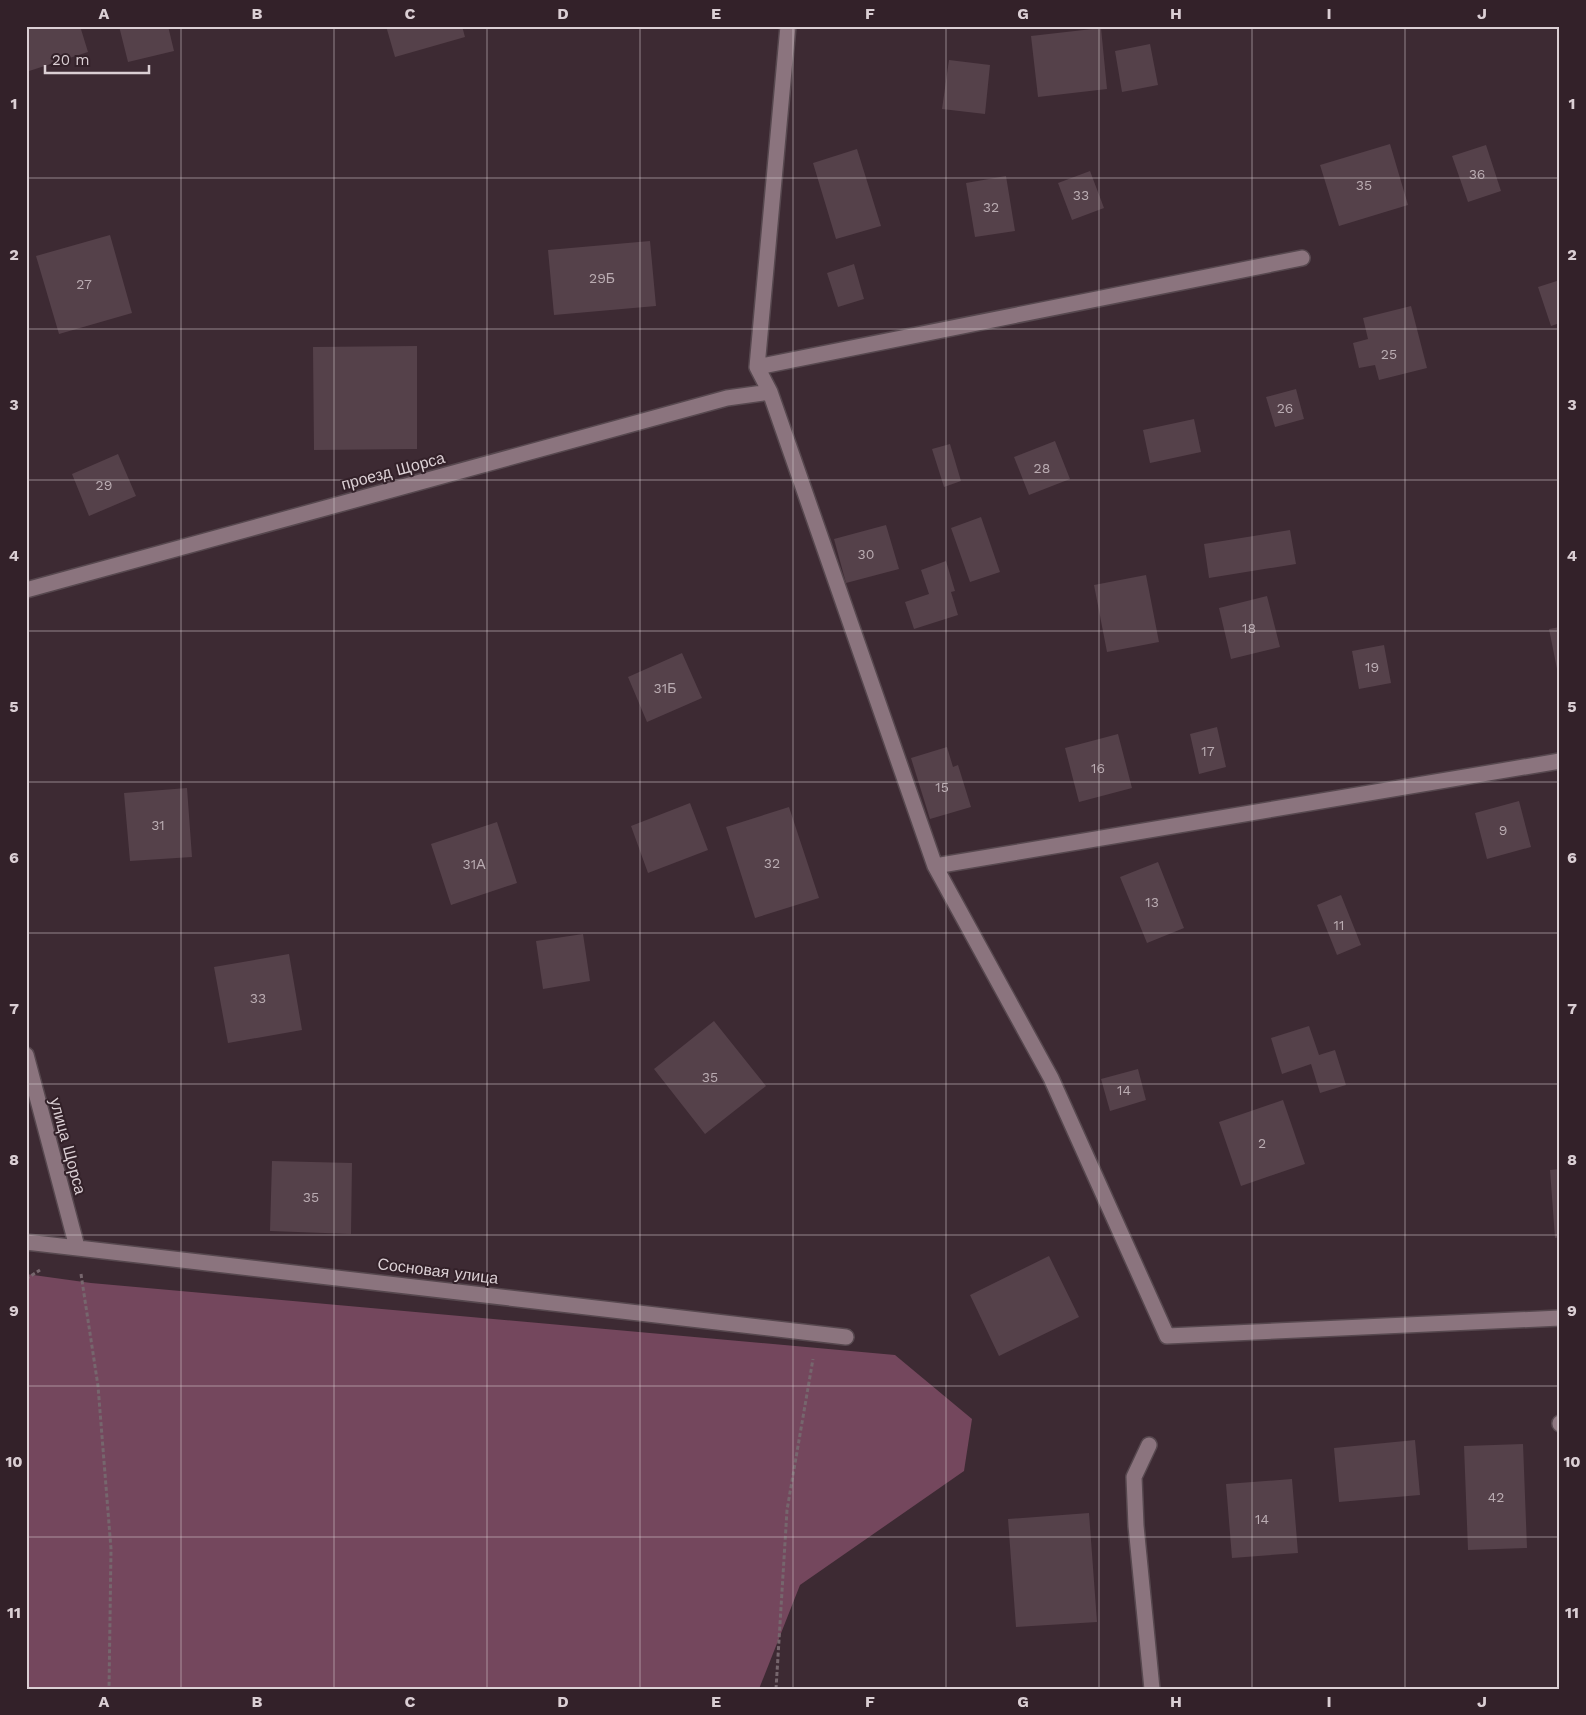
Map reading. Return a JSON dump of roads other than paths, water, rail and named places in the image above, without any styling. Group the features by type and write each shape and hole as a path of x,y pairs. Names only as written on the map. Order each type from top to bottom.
{"street":[{"path":"788,26 757,367 770,392 935,866 1051,1078 1167,1336 1560,1318"},
{"path":"757,367 1302,258"},
{"name":"проезд Щорса","path":"26,590 727,398 770,392"},
{"path":"935,866 1560,761"},
{"name":"улица Щорса","path":"26,1055 77,1247"},
{"name":"Сосновая улица","path":"26,1242 846,1337"},
{"path":"1149,1445 1134,1477 1136,1526 1152,1689"}]}
